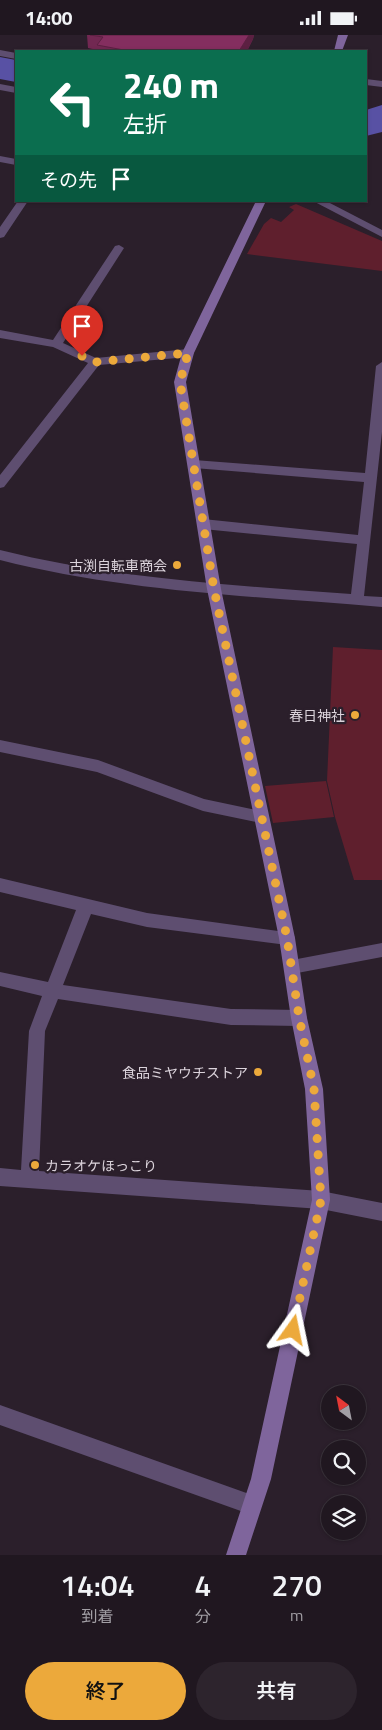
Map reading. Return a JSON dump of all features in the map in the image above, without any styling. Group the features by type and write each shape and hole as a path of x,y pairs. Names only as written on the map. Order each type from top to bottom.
{"main road":[{"path":"338,50 343,35"},
{"path":"236,1555 261,1479 321,1200 314,1089 299,1017 287,938 214,589 180,382 188,353 262,202"}],"street":[{"path":"0,53 15,55"},
{"path":"367,82 382,84"},
{"path":"0,87 15,90"},
{"path":"0,159 15,162"},
{"path":"0,235 22,202"},
{"path":"320,202 382,234"},
{"path":"56,344 119,248"},
{"path":"0,334 56,344 96,362 188,353"},
{"path":"2,477 96,362"},
{"path":"357,600 369,478 379,423 382,366"},
{"path":"194,464 369,478"},
{"path":"203,524 363,540"},
{"path":"0,555 36,565 117,580 382,602"},
{"path":"0,746 98,766 203,805 261,817"},
{"path":"0,885 147,920 287,938"},
{"path":"30,1179 37,1031 86,906"},
{"path":"292,967 382,950"},
{"path":"0,979 53,991 231,1017 299,1017"},
{"path":"0,1177 321,1200 382,1211"},
{"path":"0,1415 252,1505"}],"shaded area":[{"path":"296,204 382,241 382,271 247,254 264,224 271,218 281,222 294,210 289,207"},
{"name":"春日神社","path":"333,647 382,650 382,880 354,880 335,817 327,781"},
{"path":"326,781 334,817 273,823 265,786"}],"building":[{"path":"90,35 249,35 240,50 124,50 97,45 103,37"}],"waterway":[{"path":"0,68 15,71"},
{"path":"367,124 382,117"}],"place":[{"name":"古渕自転車商会","path":"177,565"},
{"name":"春日神社","path":"355,715"},
{"name":"食品ミヤウチストア","path":"258,1072"},
{"name":"カラオケほっこり","path":"35,1165"}],"route":[{"path":"82,356 96,362 188,353 180,382 214,589 287,938 299,1017 314,1089 321,1200 293,1330"}]}
